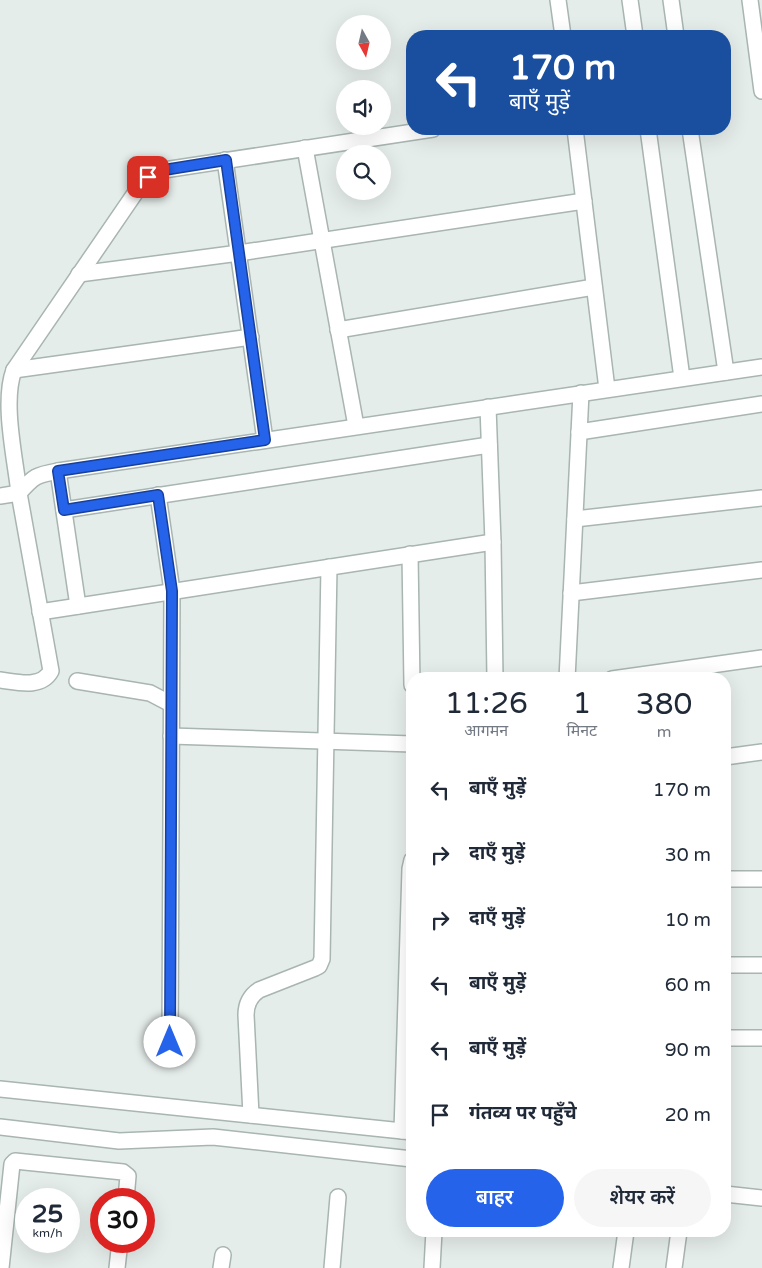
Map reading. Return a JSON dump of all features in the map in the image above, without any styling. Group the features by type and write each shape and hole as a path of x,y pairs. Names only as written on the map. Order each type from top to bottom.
{"street":[{"path":"558,0 562,30"},
{"path":"630,0 634,30"},
{"path":"671,0 675,30"},
{"path":"750,0 762,91"},
{"path":"0,680 30,683 48,678 51,671 19,493 8,402 10,380 14,370 142,183 148,177 164,170 406,133"},
{"path":"576,135 607,389"},
{"path":"649,135 682,378"},
{"path":"691,135 726,372"},
{"path":"305,148 356,426"},
{"path":"226,160 265,440"},
{"path":"79,274 239,253 584,201"},
{"path":"338,330 594,287"},
{"path":"14,370 251,337"},
{"path":"0,496 19,493 33,478 58,471 762,367"},
{"path":"567,672 581,393"},
{"path":"579,432 762,404"},
{"path":"488,407 495,672"},
{"path":"64,510 490,445"},
{"path":"58,471 78,606"},
{"path":"158,495 172,591 170,1042"},
{"path":"575,519 762,498"},
{"path":"40,612 493,542"},
{"path":"410,554 412,672"},
{"path":"251,1115 246,1015 248,1003 254,993 259,990 315,968 319,966 322,959 329,567"},
{"path":"571,593 762,570"},
{"path":"662,672 762,658"},
{"path":"77,681 150,692 171,704"},
{"path":"171,736 406,744"},
{"path":"731,756 762,752"},
{"path":"731,879 762,879"},
{"path":"731,965 762,965"},
{"path":"731,1038 762,1038"},
{"path":"0,1089 406,1132"},
{"path":"0,1127 119,1142 213,1137 406,1158"},
{"path":"1,1268 12,1164 15,1161 123,1172 128,1176 127,1188"},
{"path":"731,1195 762,1198"},
{"path":"332,1268 338,1197"},
{"path":"432,1268 434,1237"},
{"path":"621,1268 625,1237"},
{"path":"674,1268 678,1237"},
{"path":"117,1268 119,1253"}],"route":[{"path":"148,177 164,170 226,160 265,440 58,471 64,510 158,495 172,591 170,1042"}]}
